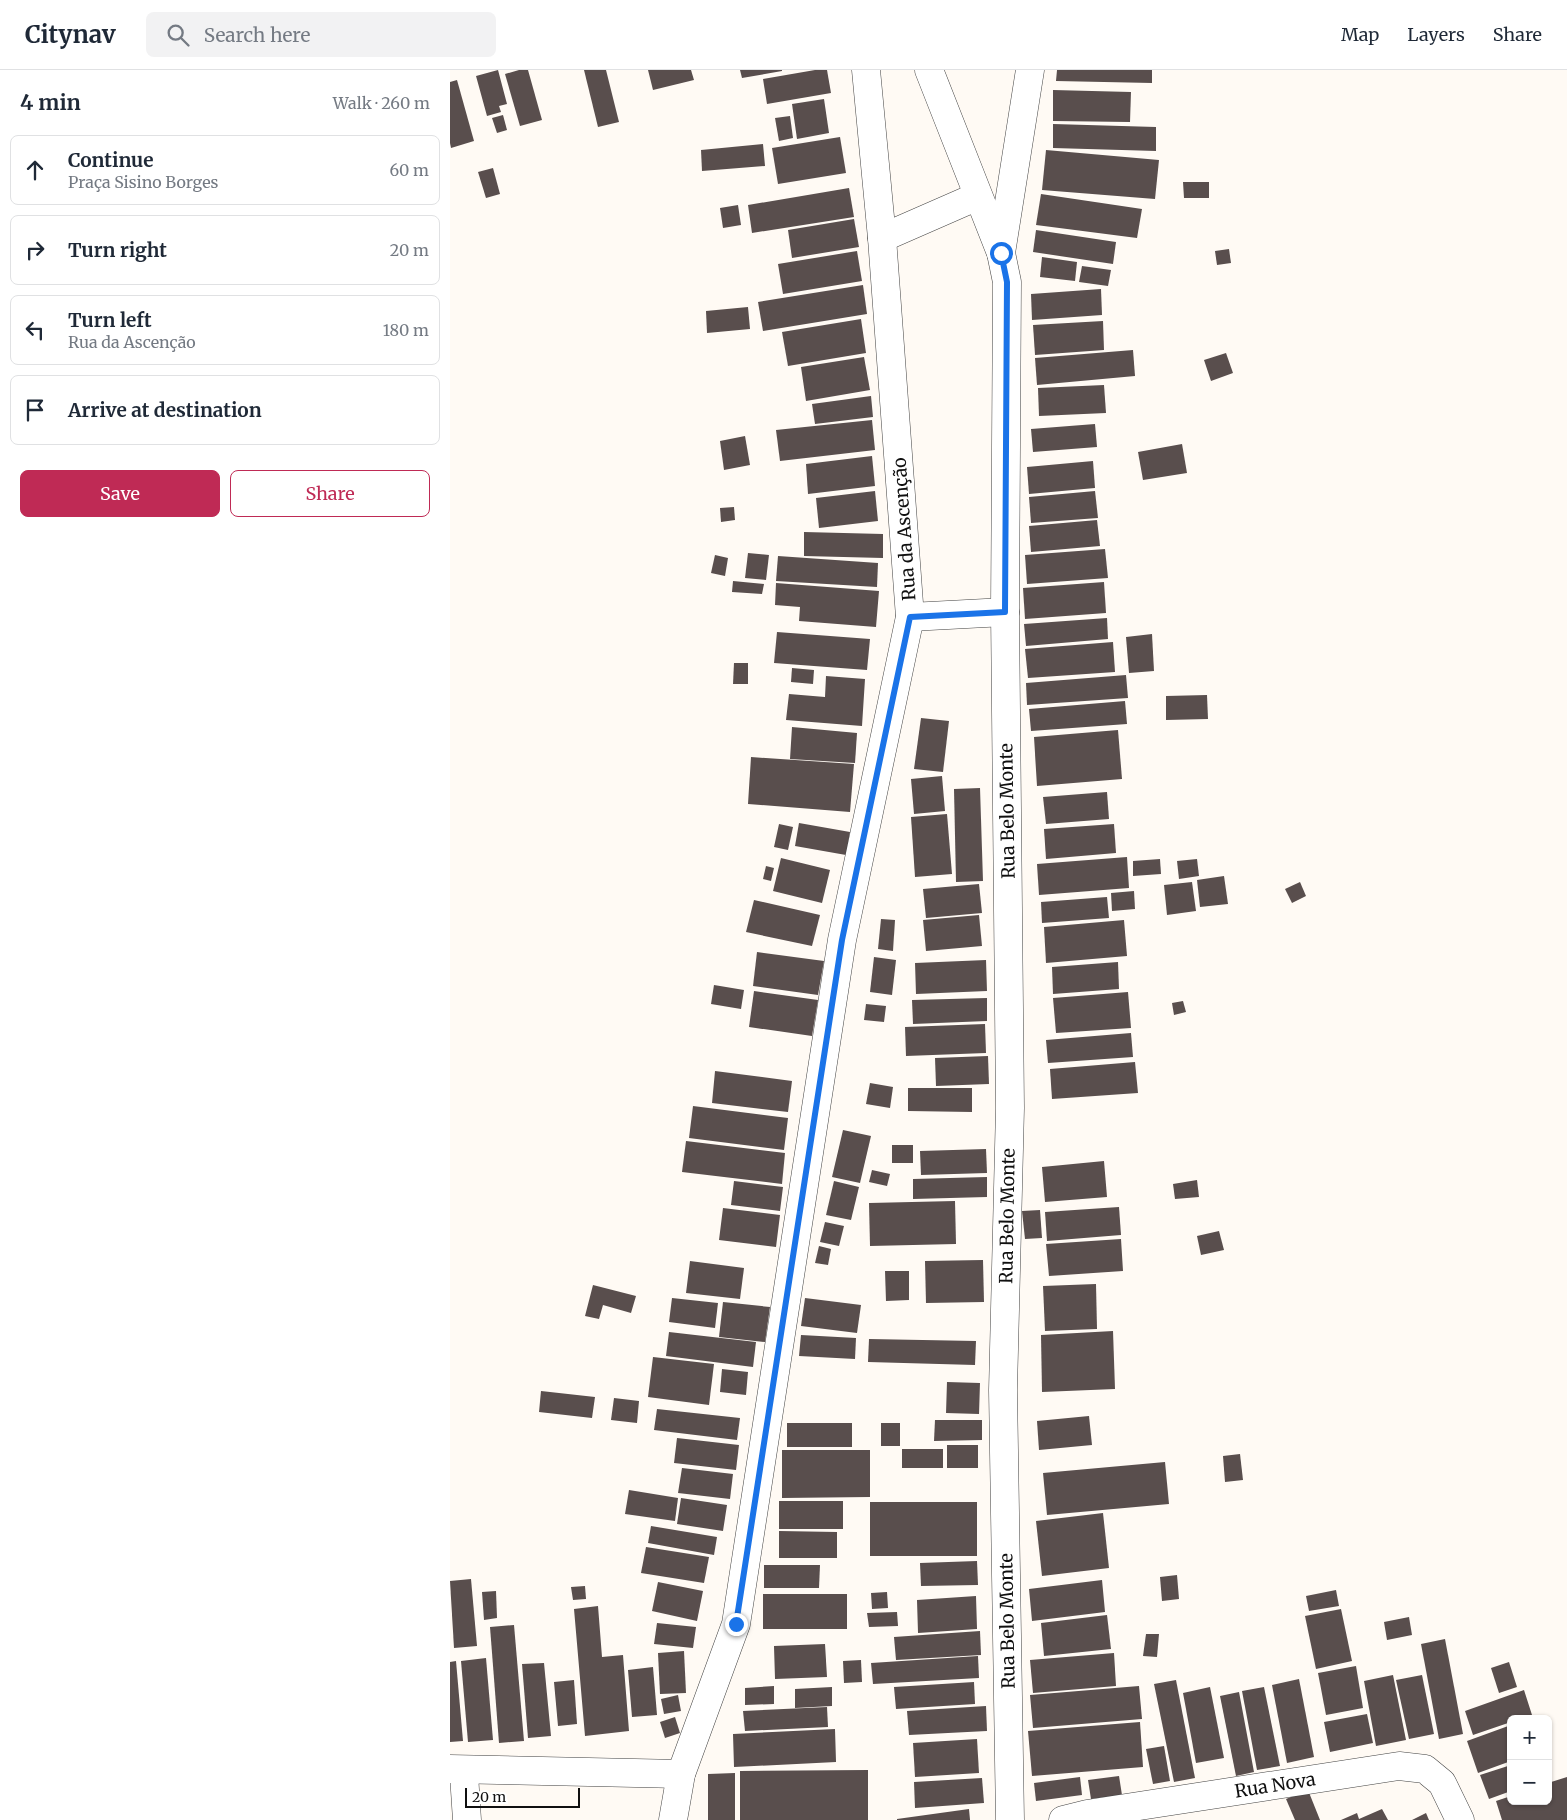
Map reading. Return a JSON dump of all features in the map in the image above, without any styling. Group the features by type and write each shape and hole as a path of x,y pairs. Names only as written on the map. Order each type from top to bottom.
{"street":[{"name":"Rua da Ascenção","path":"672,1820 681,1774 736,1624 842,940 910,617 882,238 866,70"},
{"path":"929,70 1001,253"},
{"path":"1001,253 1030,70"},
{"path":"882,238 978,196"},
{"name":"Rua Belo Monte","path":"1001,253 1007,282 1005,612 1010,1108 1003,1390 1010,1820"},
{"path":"910,617 1005,612"},
{"name":"Rua Nova","path":"1063,1820 1087,1814 1399,1766 1426,1769 1442,1783 1460,1820"},
{"path":"459,1770 681,1774"},
{"path":"459,1770 464,1775 467,1820"}],"building":[{"path":"498,70 507,104 499,106 501,112 487,116 476,76"},
{"path":"519,70 528,70 542,120 520,126 505,74"},
{"path":"584,70 606,70 619,122 598,127"},
{"path":"648,70 691,70 694,80 653,90"},
{"path":"740,70 782,70 782,71 742,78"},
{"path":"815,70 827,70 831,93 767,104 763,79"},
{"path":"1057,70 1152,70 1152,83 1056,81"},
{"path":"457,80 474,141 451,148 450,82"},
{"path":"1053,90 1131,92 1130,122 1053,121"},
{"path":"824,99 829,133 797,139 792,104"},
{"path":"503,115 507,130 497,133 492,118"},
{"path":"790,116 793,138 779,141 775,118"},
{"path":"1053,124 1156,127 1156,151 1053,148"},
{"path":"840,137 846,173 778,184 772,148"},
{"path":"763,144 765,166 702,171 701,150"},
{"path":"1046,150 1159,160 1155,199 1042,190"},
{"path":"493,168 500,194 486,198 478,172"},
{"path":"1183,182 1209,182 1209,198 1184,198"},
{"path":"849,188 854,217 752,233 748,205"},
{"path":"1041,194 1142,209 1137,238 1036,225"},
{"path":"738,205 741,225 723,228 720,208"},
{"path":"854,219 859,247 792,258 788,230"},
{"path":"1036,230 1116,242 1113,264 1033,252"},
{"path":"1229,249 1231,263 1217,265 1215,251"},
{"path":"857,251 862,281 783,294 778,264"},
{"path":"1042,257 1077,262 1075,281 1040,277"},
{"path":"1082,266 1111,270 1108,286 1079,282"},
{"path":"863,285 867,314 763,331 758,302"},
{"path":"1101,289 1102,315 1032,320 1031,294"},
{"path":"748,307 750,329 707,333 706,311"},
{"path":"861,319 866,353 788,366 782,332"},
{"path":"1103,321 1104,350 1035,355 1033,325"},
{"path":"1133,350 1135,376 1037,385 1035,358"},
{"path":"1226,353 1233,373 1211,381 1204,360"},
{"path":"864,357 870,390 806,401 801,367"},
{"path":"1104,385 1106,413 1039,416 1038,388"},
{"path":"871,396 873,417 815,424 812,404"},
{"path":"872,420 875,450 780,461 776,430"},
{"path":"1095,424 1097,447 1033,452 1031,429"},
{"path":"745,436 750,465 724,470 720,441"},
{"path":"1182,444 1187,473 1143,480 1138,452"},
{"path":"872,456 875,486 808,494 806,464"},
{"path":"1093,461 1095,488 1029,494 1027,467"},
{"path":"875,491 878,521 819,528 816,498"},
{"path":"1095,491 1098,518 1031,523 1029,497"},
{"path":"734,507 735,520 721,522 720,508"},
{"path":"1097,520 1100,546 1031,552 1029,526"},
{"path":"804,532 883,534 883,558 804,556"},
{"path":"1105,549 1108,578 1027,584 1025,555"},
{"path":"748,553 769,555 766,580 745,578"},
{"path":"715,555 728,558 725,576 711,573"},
{"path":"778,556 878,563 877,587 776,581"},
{"path":"733,581 764,584 762,594 732,592"},
{"path":"1104,582 1106,613 1025,619 1023,588"},
{"path":"776,583 879,591 876,627 799,621 800,607 775,605"},
{"path":"1107,618 1108,639 1026,646 1024,624"},
{"path":"777,632 870,639 867,670 774,663"},
{"path":"1152,634 1154,671 1129,673 1126,637"},
{"path":"1113,642 1115,672 1028,678 1025,649"},
{"path":"734,663 748,663 748,684 733,684"},
{"path":"792,668 814,670 813,684 791,682"},
{"path":"1126,675 1128,698 1027,705 1026,683"},
{"path":"826,676 865,679 862,726 786,720 789,694 825,697"},
{"path":"1207,695 1208,719 1166,720 1166,696"},
{"path":"1125,701 1127,724 1031,731 1029,709"},
{"path":"921,718 949,721 943,772 914,769"},
{"path":"792,727 857,733 855,763 790,759"},
{"path":"1118,730 1122,779 1037,786 1034,737"},
{"path":"751,757 854,764 850,812 748,804"},
{"path":"942,776 945,811 914,814 911,779"},
{"path":"980,788 983,881 956,882 954,789"},
{"path":"1107,792 1109,819 1046,824 1043,797"},
{"path":"947,814 952,874 915,877 911,817"},
{"path":"799,823 850,832 846,855 795,846"},
{"path":"779,824 793,827 788,850 774,847"},
{"path":"1114,824 1116,853 1046,859 1044,829"},
{"path":"1127,857 1129,888 1039,895 1037,864"},
{"path":"781,858 830,870 822,903 773,891"},
{"path":"1160,859 1161,874 1133,876 1133,861"},
{"path":"1197,859 1199,876 1179,879 1177,861"},
{"path":"766,866 774,868 771,881 763,879"},
{"path":"1224,876 1228,904 1200,907 1197,880"},
{"path":"1192,882 1196,911 1167,915 1164,885"},
{"path":"1300,882 1306,896 1292,903 1285,889"},
{"path":"979,884 982,913 926,918 923,889"},
{"path":"1134,891 1135,909 1112,911 1111,893"},
{"path":"1107,897 1109,918 1042,923 1041,902"},
{"path":"754,900 820,915 812,946 746,932"},
{"path":"979,915 982,946 926,951 923,920"},
{"path":"881,919 895,920 893,951 878,949"},
{"path":"1124,920 1127,956 1046,963 1044,927"},
{"path":"757,952 824,961 818,995 753,986"},
{"path":"874,957 896,960 892,995 870,992"},
{"path":"986,960 987,991 916,994 915,963"},
{"path":"1118,962 1119,989 1053,994 1052,967"},
{"path":"714,985 744,990 741,1009 711,1004"},
{"path":"754,991 818,1000 812,1036 749,1027"},
{"path":"1128,992 1131,1028 1056,1033 1053,998"},
{"path":"987,998 987,1021 913,1024 912,1000"},
{"path":"1183,1001 1186,1012 1174,1015 1172,1003"},
{"path":"866,1004 886,1006 884,1022 864,1020"},
{"path":"985,1024 986,1053 906,1056 905,1027"},
{"path":"1131,1033 1133,1057 1048,1063 1046,1040"},
{"path":"988,1056 989,1084 936,1086 935,1058"},
{"path":"1135,1062 1138,1093 1052,1099 1050,1069"},
{"path":"715,1071 792,1081 788,1112 712,1103"},
{"path":"870,1083 893,1087 890,1108 866,1104"},
{"path":"908,1088 972,1088 972,1112 908,1111"},
{"path":"693,1106 788,1118 784,1150 689,1138"},
{"path":"843,1130 871,1136 860,1183 832,1177"},
{"path":"686,1141 785,1153 782,1184 682,1172"},
{"path":"892,1145 913,1145 913,1163 892,1163"},
{"path":"986,1149 987,1173 921,1175 920,1151"},
{"path":"1104,1161 1107,1197 1045,1202 1042,1167"},
{"path":"872,1170 890,1174 887,1186 869,1182"},
{"path":"987,1177 987,1197 913,1199 913,1179"},
{"path":"1197,1180 1199,1197 1175,1199 1173,1184"},
{"path":"734,1181 783,1187 780,1211 731,1205"},
{"path":"834,1181 859,1187 851,1220 826,1215"},
{"path":"955,1201 956,1244 870,1246 869,1203"},
{"path":"1119,1207 1121,1235 1047,1241 1045,1212"},
{"path":"723,1208 780,1215 776,1247 719,1240"},
{"path":"1040,1210 1042,1238 1025,1239 1022,1211"},
{"path":"825,1222 844,1226 839,1246 820,1242"},
{"path":"1219,1231 1224,1250 1201,1255 1197,1236"},
{"path":"1121,1239 1123,1271 1049,1276 1046,1244"},
{"path":"819,1246 831,1249 828,1265 815,1263"},
{"path":"983,1260 984,1302 926,1303 925,1261"},
{"path":"690,1261 744,1268 740,1299 686,1293"},
{"path":"885,1271 909,1271 909,1300 886,1301"},
{"path":"1096,1284 1097,1329 1045,1331 1043,1286"},
{"path":"593,1285 636,1296 631,1313 603,1305 599,1319 585,1316"},
{"path":"672,1298 718,1303 715,1328 669,1322"},
{"path":"805,1298 861,1305 857,1333 801,1326"},
{"path":"723,1302 770,1307 765,1342 719,1337"},
{"path":"1113,1331 1115,1389 1042,1392 1041,1335"},
{"path":"669,1332 756,1342 753,1367 666,1356"},
{"path":"801,1335 856,1338 855,1359 799,1356"},
{"path":"869,1339 976,1341 975,1365 868,1362"},
{"path":"653,1357 714,1364 709,1405 648,1397"},
{"path":"722,1369 748,1372 746,1395 720,1392"},
{"path":"947,1382 980,1383 979,1414 946,1413"},
{"path":"541,1391 595,1397 592,1418 539,1412"},
{"path":"614,1398 639,1401 637,1423 611,1420"},
{"path":"657,1409 740,1418 737,1440 654,1430"},
{"path":"1089,1416 1092,1445 1039,1450 1037,1421"},
{"path":"935,1420 982,1420 982,1440 934,1441"},
{"path":"787,1423 852,1423 852,1447 787,1447"},
{"path":"881,1423 900,1423 900,1446 881,1446"},
{"path":"677,1438 739,1445 736,1470 674,1463"},
{"path":"947,1445 978,1445 978,1468 947,1468"},
{"path":"902,1449 943,1449 943,1468 902,1468"},
{"path":"782,1450 870,1450 870,1497 782,1498"},
{"path":"1240,1454 1243,1480 1225,1482 1223,1456"},
{"path":"1165,1462 1169,1504 1047,1515 1043,1473"},
{"path":"682,1468 733,1474 730,1499 678,1493"},
{"path":"629,1490 678,1498 675,1521 625,1514"},
{"path":"681,1498 727,1505 723,1531 677,1524"},
{"path":"779,1501 843,1501 843,1529 779,1529"},
{"path":"870,1502 977,1502 977,1556 870,1556"},
{"path":"1103,1513 1109,1568 1042,1576 1036,1521"},
{"path":"651,1526 717,1537 714,1555 648,1543"},
{"path":"779,1531 837,1532 837,1558 779,1558"},
{"path":"646,1547 709,1557 704,1583 641,1573"},
{"path":"977,1561 978,1585 921,1586 920,1563"},
{"path":"764,1565 820,1565 819,1588 764,1588"},
{"path":"1177,1575 1179,1599 1162,1601 1160,1577"},
{"path":"471,1579 477,1646 454,1648 450,1581"},
{"path":"1102,1580 1105,1612 1032,1621 1029,1589"},
{"path":"658,1582 703,1591 697,1621 652,1611"},
{"path":"585,1586 586,1599 573,1600 571,1587"},
{"path":"1336,1590 1339,1606 1309,1611 1306,1596"},
{"path":"496,1591 497,1618 484,1620 482,1592"},
{"path":"887,1592 888,1608 872,1609 871,1593"},
{"path":"763,1594 847,1594 847,1629 763,1629"},
{"path":"976,1596 977,1629 918,1633 917,1600"},
{"path":"598,1606 602,1657 623,1655 629,1731 585,1736 574,1609"},
{"path":"1341,1609 1352,1661 1316,1669 1305,1616"},
{"path":"897,1612 898,1626 869,1627 867,1613"},
{"path":"1107,1615 1111,1649 1044,1656 1041,1623"},
{"path":"1409,1617 1412,1635 1387,1640 1384,1622"},
{"path":"657,1623 696,1627 693,1648 654,1644"},
{"path":"514,1625 524,1741 499,1743 490,1627"},
{"path":"980,1631 981,1655 896,1660 894,1637"},
{"path":"1146,1634 1159,1634 1157,1657 1143,1656"},
{"path":"1445,1639 1463,1734 1439,1739 1421,1644"},
{"path":"825,1644 827,1677 775,1679 774,1646"},
{"path":"684,1651 686,1693 660,1694 658,1653"},
{"path":"1114,1653 1116,1686 1033,1693 1030,1660"},
{"path":"978,1656 979,1678 873,1684 871,1663"},
{"path":"486,1658 493,1740 468,1742 461,1661"},
{"path":"861,1660 862,1682 844,1683 843,1661"},
{"path":"456,1661 463,1741 450,1742 450,1662"},
{"path":"1509,1662 1517,1687 1499,1693 1491,1668"},
{"path":"544,1663 551,1736 528,1738 522,1664"},
{"path":"1356,1666 1363,1708 1326,1715 1318,1673"},
{"path":"653,1667 657,1715 632,1717 628,1670"},
{"path":"1393,1675 1406,1740 1376,1746 1364,1681"},
{"path":"1422,1675 1434,1734 1409,1739 1396,1680"},
{"path":"1299,1679 1314,1757 1287,1763 1272,1685"},
{"path":"574,1680 577,1724 558,1726 554,1682"},
{"path":"1176,1680 1195,1778 1174,1782 1154,1684"},
{"path":"974,1682 975,1704 896,1709 894,1687"},
{"path":"774,1686 774,1704 745,1705 745,1688"},
{"path":"1139,1686 1142,1719 1033,1728 1030,1695"},
{"path":"832,1687 832,1706 795,1708 795,1689"},
{"path":"1210,1687 1224,1758 1196,1763 1183,1693"},
{"path":"1264,1687 1280,1766 1257,1770 1242,1691"},
{"path":"1524,1690 1532,1715 1507,1715 1507,1723 1473,1735 1465,1711"},
{"path":"1239,1692 1254,1772 1236,1776 1220,1696"},
{"path":"678,1695 681,1711 664,1714 661,1699"},
{"path":"986,1706 987,1731 909,1735 907,1711"},
{"path":"827,1707 828,1727 745,1731 743,1711"},
{"path":"1367,1714 1373,1743 1330,1752 1324,1722"},
{"path":"675,1717 680,1733 665,1738 660,1722"},
{"path":"1140,1722 1143,1767 1032,1776 1028,1731"},
{"path":"1507,1726 1507,1762 1478,1773 1467,1741"},
{"path":"835,1729 836,1762 734,1767 733,1734"},
{"path":"977,1739 979,1773 915,1777 913,1743"},
{"path":"1164,1746 1170,1781 1153,1784 1146,1749"},
{"path":"1507,1766 1507,1792 1489,1799 1480,1775"},
{"path":"868,1770 868,1820 740,1820 740,1771"},
{"path":"735,1773 735,1820 708,1820 708,1774"},
{"path":"1119,1776 1122,1795 1091,1799 1088,1780"},
{"path":"1080,1777 1082,1795 1036,1801 1034,1783"},
{"path":"1567,1777 1567,1820 1502,1820 1496,1801 1507,1797 1507,1805 1552,1805 1552,1782"},
{"path":"982,1778 984,1803 915,1808 914,1782"},
{"path":"1308,1790 1320,1820 1295,1820 1286,1799"},
{"path":"969,1809 970,1820 897,1820 897,1819"},
{"path":"1382,1809 1388,1820 1341,1820 1357,1813 1359,1819"},
{"path":"1426,1813 1429,1820 1412,1820"}],"route":[{"path":"736,1624 842,940 910,617 1005,612 1007,282 1001,253"}]}
